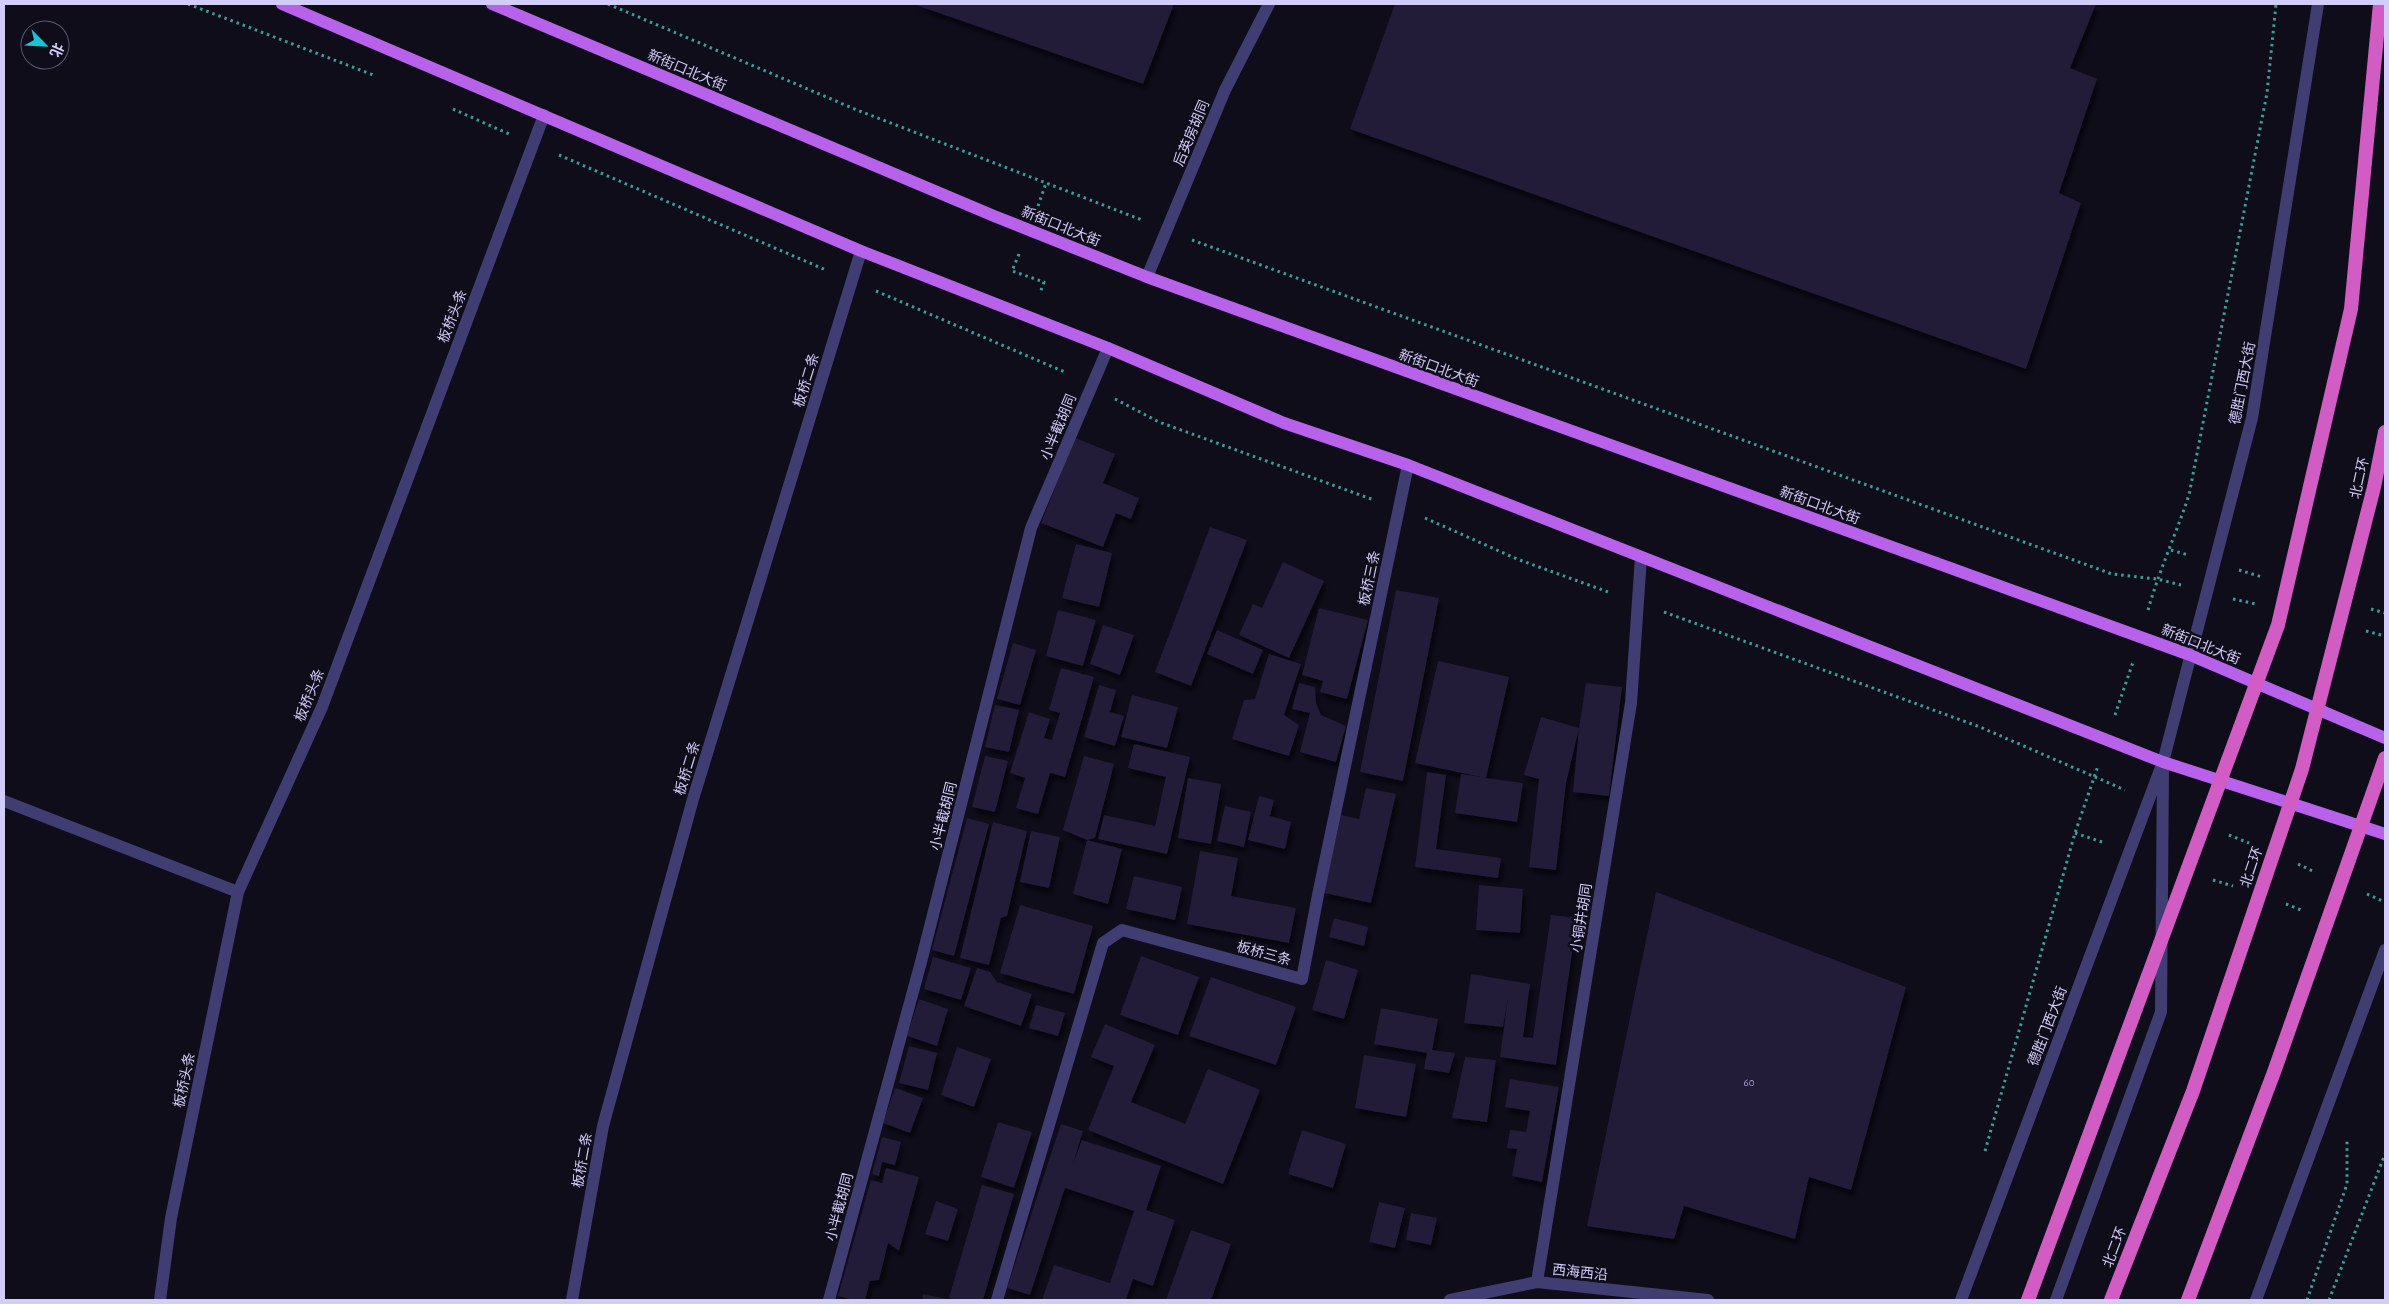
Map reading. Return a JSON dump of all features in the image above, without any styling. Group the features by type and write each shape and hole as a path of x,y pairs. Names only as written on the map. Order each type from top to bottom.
{"highway":[{"path":"2028,1300 2278,625 2351,309 2380,4"},
{"name":"北二环","path":"2111,1300 2193,1090 2302,769 2374,487 2385,432"},
{"path":"2188,1300 2274,1072 2385,758"}],"main road":[{"path":"282,4 861,251 1108,348 1284,423 1408,465 2163,762 2385,834"},
{"name":"新街口北大街","path":"492,4 1028,230 1146,277 2190,655 2385,738"}],"street":[{"name":"后英房胡同","path":"1146,277 1225,90 1269,4"},
{"name":"德胜门西大街","path":"1960,1300 2163,762 2252,418 2318,4"},
{"name":"板桥头条","path":"160,1300 171,1218 238,892 322,707 544,115"},
{"name":"板桥二条","path":"572,1300 603,1126 680,847 861,251"},
{"name":"小半截胡同","path":"829,1300 921,962 1031,528 1108,348"},
{"name":"板桥三条","path":"997,1300 1103,943 1122,930 1302,979 1408,465"},
{"name":"小铜井胡同","path":"1537,1282 1630,703 1641,557"},
{"name":"德胜门西大街","path":"2056,1300 2162,1012 2163,762"},
{"path":"4,800 238,892"},
{"path":"2256,1300 2385,950"},
{"name":"西海西沿","path":"1450,1300 1537,1282 1708,1300"}],"path":[{"path":"188,4 380,78"},
{"path":"608,4 858,110 1166,230 2112,574 2157,579 2263,606"},
{"path":"452,109 1058,368 1159,422 1399,508 1517,559 1980,727 2148,800"},
{"path":"1013,349 1044,282 1012,271 1046,183"},
{"path":"2357,629 2385,636"},
{"path":"2075,833 2129,851"},
{"path":"2225,833 2252,844"},
{"path":"2296,863 2323,875"},
{"path":"2209,878 2236,888"},
{"path":"2358,890 2385,902"},
{"path":"2283,904 2311,913"},
{"path":"2306,1300 2348,1184 2347,1135"},
{"path":"2329,1300 2385,1154"}],"building":[{"path":"913,4 1174,4 1143,84"},
{"path":"1395,4 2096,4 2070,68 2097,79 2059,193 2081,203 2026,369 1350,129"},
{"path":"1075,438 1115,454 1103,483 1139,498 1131,519 1116,513 1103,547 1041,523"},
{"path":"1210,527 1247,540 1191,686 1155,672"},
{"path":"1076,544 1112,553 1099,607 1062,598"},
{"path":"1283,562 1324,581 1289,658 1239,635 1253,604 1262,608"},
{"path":"1396,590 1439,598 1403,781 1360,772"},
{"path":"1319,608 1368,620 1347,699 1320,692 1323,681 1302,675"},
{"path":"1058,610 1096,620 1083,666 1046,656"},
{"path":"1103,625 1134,635 1120,675 1090,664"},
{"path":"1217,630 1263,650 1253,674 1207,654"},
{"path":"1013,643 1036,650 1020,705 997,699"},
{"path":"1269,654 1301,664 1284,715 1299,725 1289,756 1232,739 1244,700 1255,699"},
{"path":"1438,661 1509,677 1486,778 1523,783 1517,822 1455,813 1461,774 1481,777 1415,763"},
{"path":"1061,668 1094,677 1065,777 1050,773 1038,814 1016,808 1025,778 1010,773 1029,712 1050,719 1044,738 1052,740 1060,713 1049,710"},
{"path":"1299,683 1315,687 1316,703 1321,715 1346,726 1336,762 1300,752 1310,713 1292,709"},
{"path":"1586,683 1622,687 1609,796 1573,792 1579,728"},
{"path":"1099,685 1116,690 1110,712 1124,716 1115,746 1084,737"},
{"path":"1132,695 1178,707 1167,748 1121,737"},
{"path":"995,705 1019,710 1009,752 985,747"},
{"path":"1541,717 1579,728 1566,783 1556,870 1529,867 1539,779 1524,775"},
{"path":"1134,744 1190,757 1167,854 1098,839 1104,815 1155,826 1166,777 1128,768"},
{"path":"985,756 1008,761 995,812 972,807"},
{"path":"1084,756 1114,764 1095,838 1087,840 1063,830"},
{"path":"1427,772 1446,775 1436,849 1501,858 1498,878 1415,867"},
{"path":"1188,778 1221,784 1211,844 1178,838"},
{"path":"1366,788 1396,794 1371,903 1324,893 1341,815 1359,819"},
{"path":"1259,796 1274,800 1270,816 1291,822 1285,849 1248,840"},
{"path":"1225,806 1251,812 1244,847 1217,841"},
{"path":"967,818 989,824 954,956 932,950"},
{"path":"993,822 1027,831 1007,916 1001,918 989,965 960,958"},
{"path":"1031,831 1060,837 1049,888 1020,882"},
{"path":"1087,840 1122,849 1108,904 1073,894"},
{"path":"1200,851 1238,858 1231,896 1296,908 1289,943 1187,924"},
{"path":"1134,876 1182,887 1175,920 1126,909"},
{"path":"1479,885 1523,889 1520,933 1476,930"},
{"path":"1656,892 1906,987 1851,1190 1809,1177 1795,1239 1684,1206 1674,1239 1587,1226"},
{"path":"1020,905 1093,926 1074,994 1000,973"},
{"path":"1551,915 1577,918 1556,1065 1500,1057 1508,997 1503,1027 1464,1023 1471,974 1530,984 1523,1037 1533,1038"},
{"path":"1334,918 1368,927 1364,946 1329,937"},
{"path":"1141,956 1199,977 1178,1035 1120,1015"},
{"path":"933,957 971,968 961,1000 924,989"},
{"path":"1326,960 1358,970 1344,1019 1312,1010"},
{"path":"977,968 990,972 997,982 1032,994 1021,1026 964,1006"},
{"path":"1211,977 1296,1007 1276,1065 1189,1036"},
{"path":"919,999 948,1009 937,1046 907,1036"},
{"path":"1036,1005 1065,1013 1058,1036 1029,1028"},
{"path":"1381,1008 1438,1019 1432,1050 1455,1053 1449,1073 1424,1069 1427,1053 1374,1044"},
{"path":"1105,1024 1155,1045 1131,1102 1185,1124 1208,1069 1260,1090 1223,1184 1088,1130 1114,1066 1091,1057"},
{"path":"909,1046 937,1053 928,1090 899,1083"},
{"path":"957,1047 991,1059 974,1107 941,1095"},
{"path":"1364,1055 1416,1064 1406,1117 1355,1108"},
{"path":"1465,1057 1496,1060 1487,1122 1452,1118"},
{"path":"1510,1079 1559,1087 1542,1182 1512,1176 1517,1149 1507,1148 1510,1130 1526,1132 1530,1111 1505,1107"},
{"path":"895,1088 923,1098 910,1133 883,1123"},
{"path":"998,1122 1032,1132 1014,1188 981,1177"},
{"path":"1061,1124 1083,1131 1073,1164 1082,1140 1161,1166 1146,1210 1175,1220 1153,1286 1133,1279 1126,1300 1042,1300 1054,1265 1110,1283 1134,1211 1065,1188 1030,1295 1007,1288"},
{"path":"1302,1130 1346,1144 1333,1188 1288,1174"},
{"path":"882,1137 901,1142 895,1165 882,1162 879,1176 872,1174"},
{"path":"886,1168 919,1177 899,1251 888,1243 879,1280 870,1281 865,1300 853,1300 838,1296 871,1180 882,1183"},
{"path":"982,1185 1014,1194 983,1300 949,1298"},
{"path":"936,1201 958,1209 948,1241 925,1234"},
{"path":"1379,1202 1405,1208 1395,1248 1369,1242"},
{"path":"1411,1213 1437,1218 1431,1245 1406,1240"},
{"path":"1191,1230 1231,1244 1211,1300 1166,1300"},
{"path":"923,1294 947,1299 947,1300 922,1300"}]}
